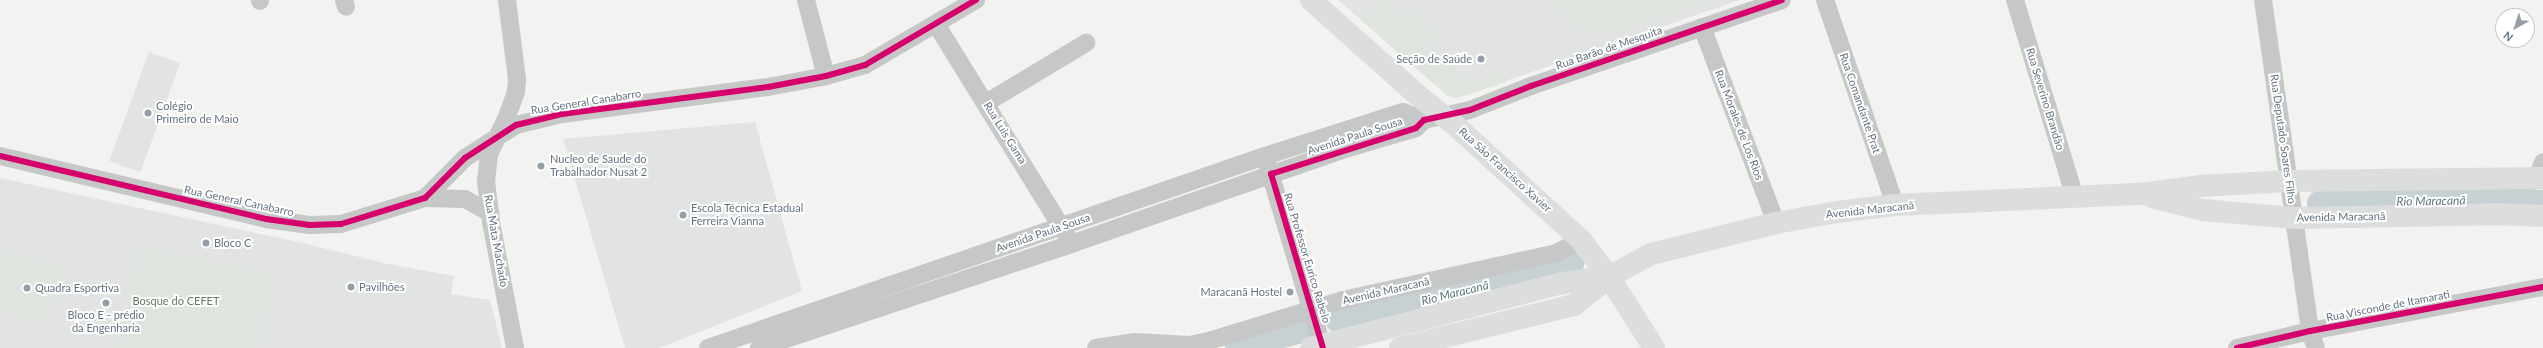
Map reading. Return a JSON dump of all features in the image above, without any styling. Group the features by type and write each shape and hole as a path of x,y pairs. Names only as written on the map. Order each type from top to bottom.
{"main road":[{"name":"Rua São Francisco Xavier","path":"1311,0 1415,93 1434,118 1581,240 1609,277 1654,348"},
{"name":"Avenida Maracanã","path":"1400,348 1574,305 1609,277 1650,254 1776,223 1837,212 1895,205 2141,194 2200,186 2290,181 2541,172"},
{"name":"Avenida Maracanã","path":"2141,194 2203,210 2294,218 2495,214 2543,216"},
{"name":"Avenida Maracanã","path":"1318,347 1562,283 1609,277"}],"street":[{"name":"Rua Mata Machado","path":"507,0 517,79 512,105 489,154 486,168 490,213 516,348"},
{"path":"806,0 826,76"},
{"name":"Rua General Canabarro","path":"0,156 266,219 310,225 340,224 425,198 465,158 498,135 521,123 562,114 768,87 826,76 865,65 976,0"},
{"name":"Rua Barão de Mesquita","path":"1434,118 1470,110 1782,0"},
{"name":"Rua Comandante Prat","path":"1825,0 1895,205"},
{"name":"Rua Severino Brandão","path":"2015,0 2075,198"},
{"name":"Rua Deputado Soares Filho","path":"2263,0 2290,181 2310,331 2316,348"},
{"name":"Rua Luis Gama","path":"936,24 986,102 1071,244"},
{"name":"Rua Morales de Los Rios","path":"1702,27 1776,223"},
{"path":"986,102 1086,43"},
{"name":"Avenida Paula Sousa","path":"719,346 1071,244 1271,174 1349,139 1403,112 1434,118"},
{"name":"Avenida Paula Sousa","path":"759,348 863,304 1062,227 1265,156 1349,139"},
{"name":"Rua Professor Eurico Rabelo","path":"1265,156 1311,309 1318,347"},
{"path":"425,198 448,197 465,199 490,213"},
{"name":"Avenida Maracanã","path":"1096,348 1134,342 1189,345 1311,309 1556,253 1581,240"},
{"name":"Rua Visconde de Itamarati","path":"2236,348 2310,331 2543,287"}],"shaded area":[{"path":"1338,0 1740,0 1457,98 1448,96"},
{"name":"Colégio Primeiro de Maio","path":"149,52 180,63 140,172 109,161"},
{"name":"Escola Técnica Estadual Ferreira Vianna","path":"755,122 802,291 659,348 625,348 563,139"},
{"path":"0,178 298,242 388,264 454,276 451,294 490,300 502,348 0,348"}],"green space":[{"path":"1381,0 1394,2 1397,21 1403,23 1407,11 1419,15 1434,32 1430,50 1436,57 1455,65 1466,82 1475,84 1487,77 1499,74 1508,78 1506,82 1457,98 1448,96 1351,11 1376,12"},
{"path":"1552,0 1717,0 1604,35 1580,31 1568,22"},
{"name":"Bosque do CEFET","path":"141,246 273,275 258,348 117,348"},
{"name":"Quadra Esportiva","path":"0,251 60,265 47,322 0,311"}],"waterway":[{"name":"Rio Maracanã","path":"2319,203 2508,199 2543,202"},
{"name":"Rio Maracanã","path":"1338,321 1572,264"},
{"name":"Rio Maracanã","path":"1237,348 1302,331"}],"cycle path":[{"path":"0,156 266,219 310,225 341,224 425,198 465,158 516,125 562,114 768,87 826,76 865,65 976,0"},
{"path":"1323,348 1271,174 1416,128 1424,120 1470,110 1531,86 1782,0"},
{"path":"2237,348 2310,331 2543,287"}],"place":[{"name":"Seção de Saúde","path":"1481,59"},
{"name":"Colégio Primeiro de Maio","path":"148,113"},
{"name":"Nucleo de Saude do Trabalhador Nusat 2","path":"541,166"},
{"name":"Escola Técnica Estadual Ferreira Vianna","path":"683,215"},
{"name":"Bloco C","path":"206,243"},
{"name":"Pavilhões","path":"351,287"},
{"name":"Quadra Esportiva","path":"27,288"},
{"name":"Maracanã Hostel","path":"1290,292"},
{"name":"Bloco E - prédio da Engenharia","path":"106,303"}]}
